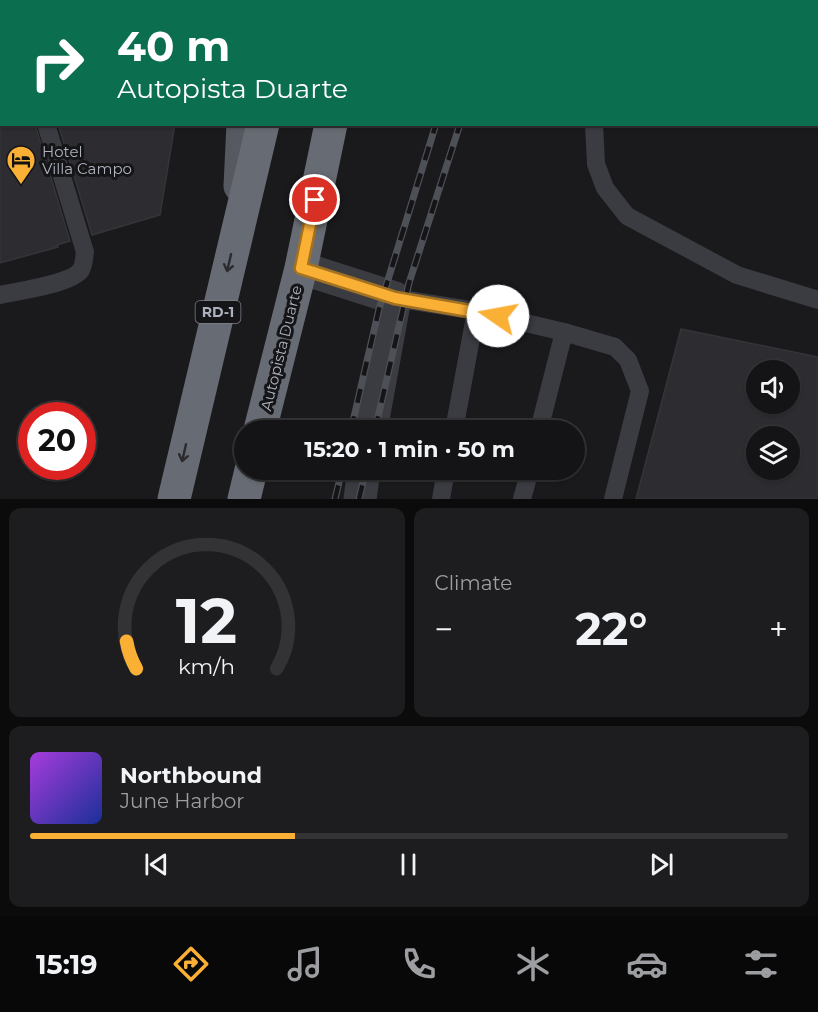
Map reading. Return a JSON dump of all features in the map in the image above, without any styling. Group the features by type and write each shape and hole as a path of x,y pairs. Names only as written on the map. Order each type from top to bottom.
{"highway":[{"name":"RD-1","path":"174,499 262,126"},
{"name":"Autopista Duarte","path":"263,420 301,268 331,126"},
{"path":"244,499 249,480"}],"main road":[{"path":"238,224 243,126"},
{"path":"320,177 342,126"}],"street":[{"path":"301,268 395,298 373,420"},
{"path":"360,499 363,480"}],"lane":[{"path":"0,296 67,280 80,272 84,262 85,252 47,126"},
{"path":"594,126 596,164 605,188 627,216 737,275 818,300"},
{"path":"395,298 476,311 615,346 628,360 640,391 614,499"},
{"path":"456,420 476,311"},
{"path":"542,420 564,332"},
{"path":"441,499 444,480"},
{"path":"522,499 527,480"}],"building":[{"name":"Hotel Villa Campo","path":"0,126 36,126 70,241 57,245 58,247 0,263"},
{"path":"59,126 175,126 160,215 92,235"},
{"path":"681,329 818,357 818,499 636,499"}],"railway":[{"path":"353,420 379,309 435,126"},
{"path":"377,420 409,283 459,126"},
{"path":"335,499 340,480"},
{"path":"359,499 364,480"}],"place":[{"name":"Hotel Villa Campo","path":"21,186"}],"route":[{"path":"315,200 301,268 395,298 498,316"}]}
